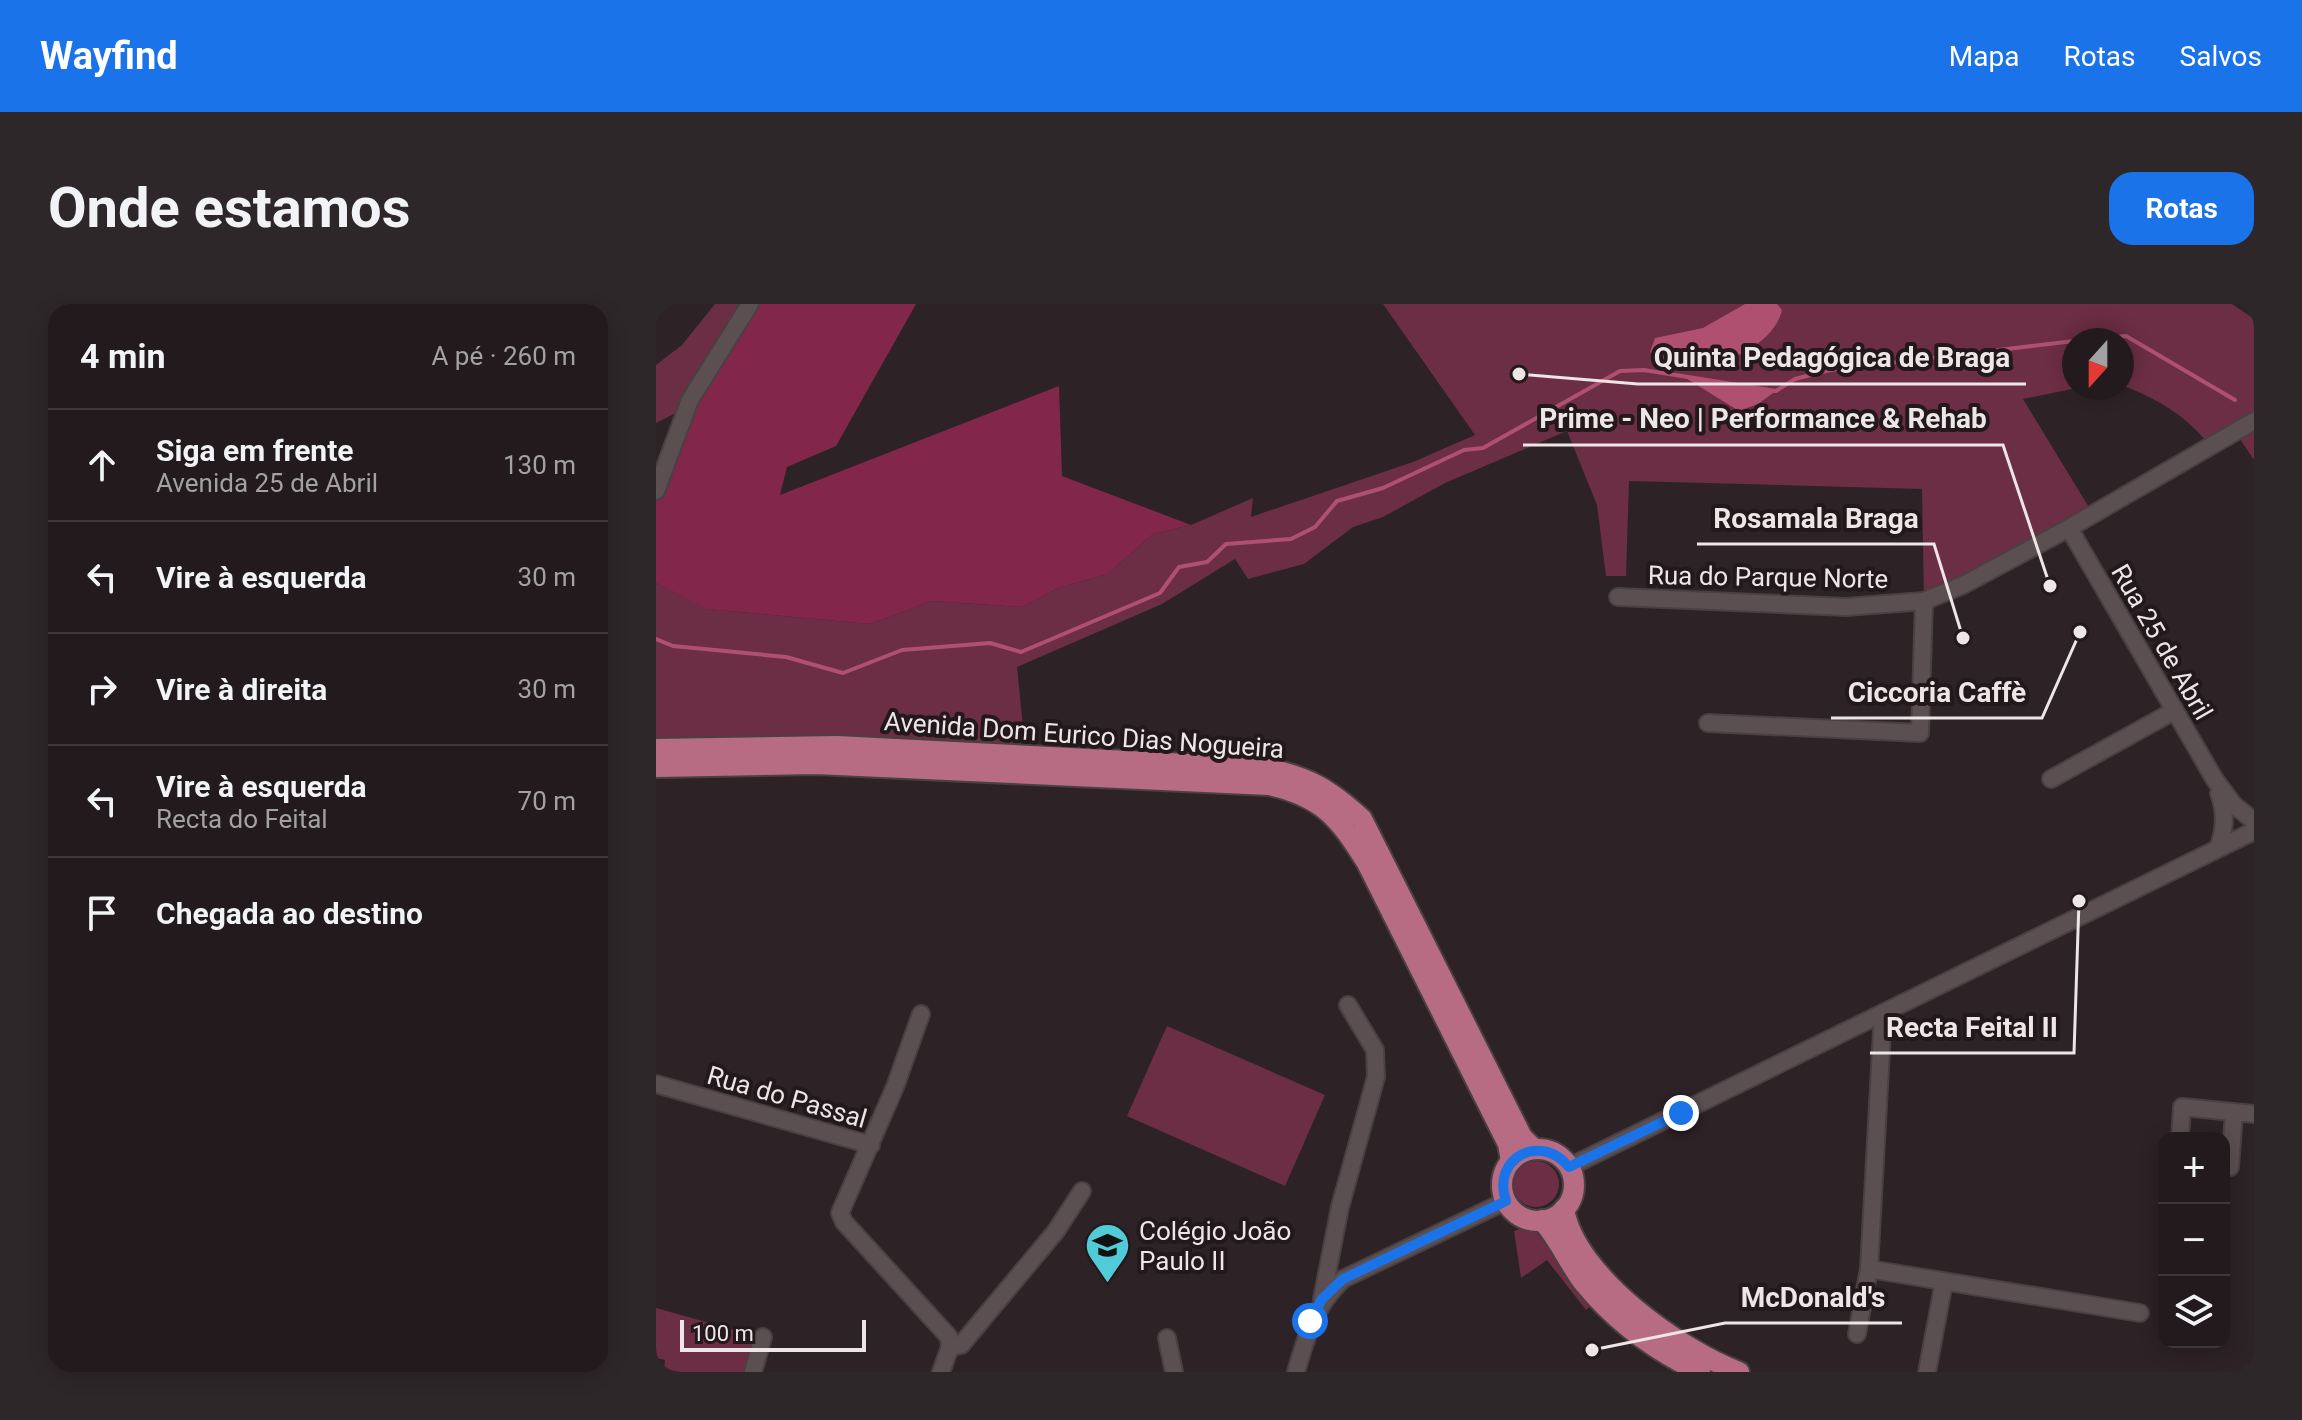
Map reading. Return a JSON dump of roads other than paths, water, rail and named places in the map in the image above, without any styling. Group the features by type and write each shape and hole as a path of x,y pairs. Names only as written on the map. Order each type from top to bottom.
{"main road":[{"name":"Avenida Dom Eurico Dias Nogueira","path":"656,749 837,746 1265,768 1304,776 1334,793 1362,819 1522,1137 1534,1149"},
{"name":"Avenida Dom Eurico Dias Nogueira","path":"656,767 816,764 1269,785 1299,792 1325,807 1345,826 1367,863 1508,1144 1511,1161"},
{"path":"1564,1209 1542,1220 1521,1216 1506,1201 1502,1180 1511,1161 1534,1149 1554,1153 1569,1167 1573,1189 1564,1209 1567,1223 1609,1284 1654,1325 1709,1361 1739,1372"},
{"path":"1542,1220 1582,1280 1620,1320 1672,1359 1700,1372"}],"street":[{"path":"656,491 690,400 750,304"},
{"name":"Rua do Parque Norte","path":"1618,597 1846,607 1924,601 1963,585 2069,528 2254,421"},
{"name":"Rua 25 de Abril","path":"2069,528 2215,780 2234,805 2254,821"},
{"path":"1708,723 1920,733 1924,601"},
{"path":"2051,779 2174,711"},
{"name":"Rua 25 de Abril","path":"2215,780 2225,810 2219,847"},
{"path":"1569,1167 2254,831"},
{"path":"1296,1372 1310,1321 1322,1299 1340,1207 1376,1077 1375,1050 1348,1005"},
{"path":"1857,1334 1869,1269 1883,1013"},
{"path":"871,1145 921,1014"},
{"name":"Rua do Passal","path":"656,1084 871,1145 840,1213 844,1222 949,1337 950,1347"},
{"path":"2180,1132 2182,1107 2254,1114"},
{"path":"2230,1167 2234,1113"},
{"path":"941,1372 950,1347 961,1345 1056,1231 1082,1191"},
{"path":"1322,1299 1343,1279 1506,1201"},
{"path":"1869,1269 2140,1313"},
{"path":"1927,1372 1944,1282"},
{"path":"753,1372 763,1337"},
{"path":"1167,1338 1174,1372"}],"waterway":[{"path":"2134,341 2235,400"},
{"path":"656,639 673,646 786,657 843,673 902,650 990,643 1021,652 1160,593 1179,567 1207,562 1226,544 1291,539 1315,527 1337,501 1383,488 1464,450 1483,448 1620,371 1644,370 1776,391 1795,379 1830,370 2062,342"}],"place":[{"name":"Quinta Pedagógica de Braga","path":"1519,374"},
{"name":"Prime - Neo | Performance & Rehab","path":"2050,586"},
{"name":"Ciccoria Caffè","path":"2080,632"},
{"name":"Rosamala Braga","path":"1963,638"},
{"name":"Recta Feital II","path":"2079,901"},
{"name":"Colégio João Paulo II","path":"1108,1285"},
{"name":"McDonald's","path":"1592,1350"}]}
